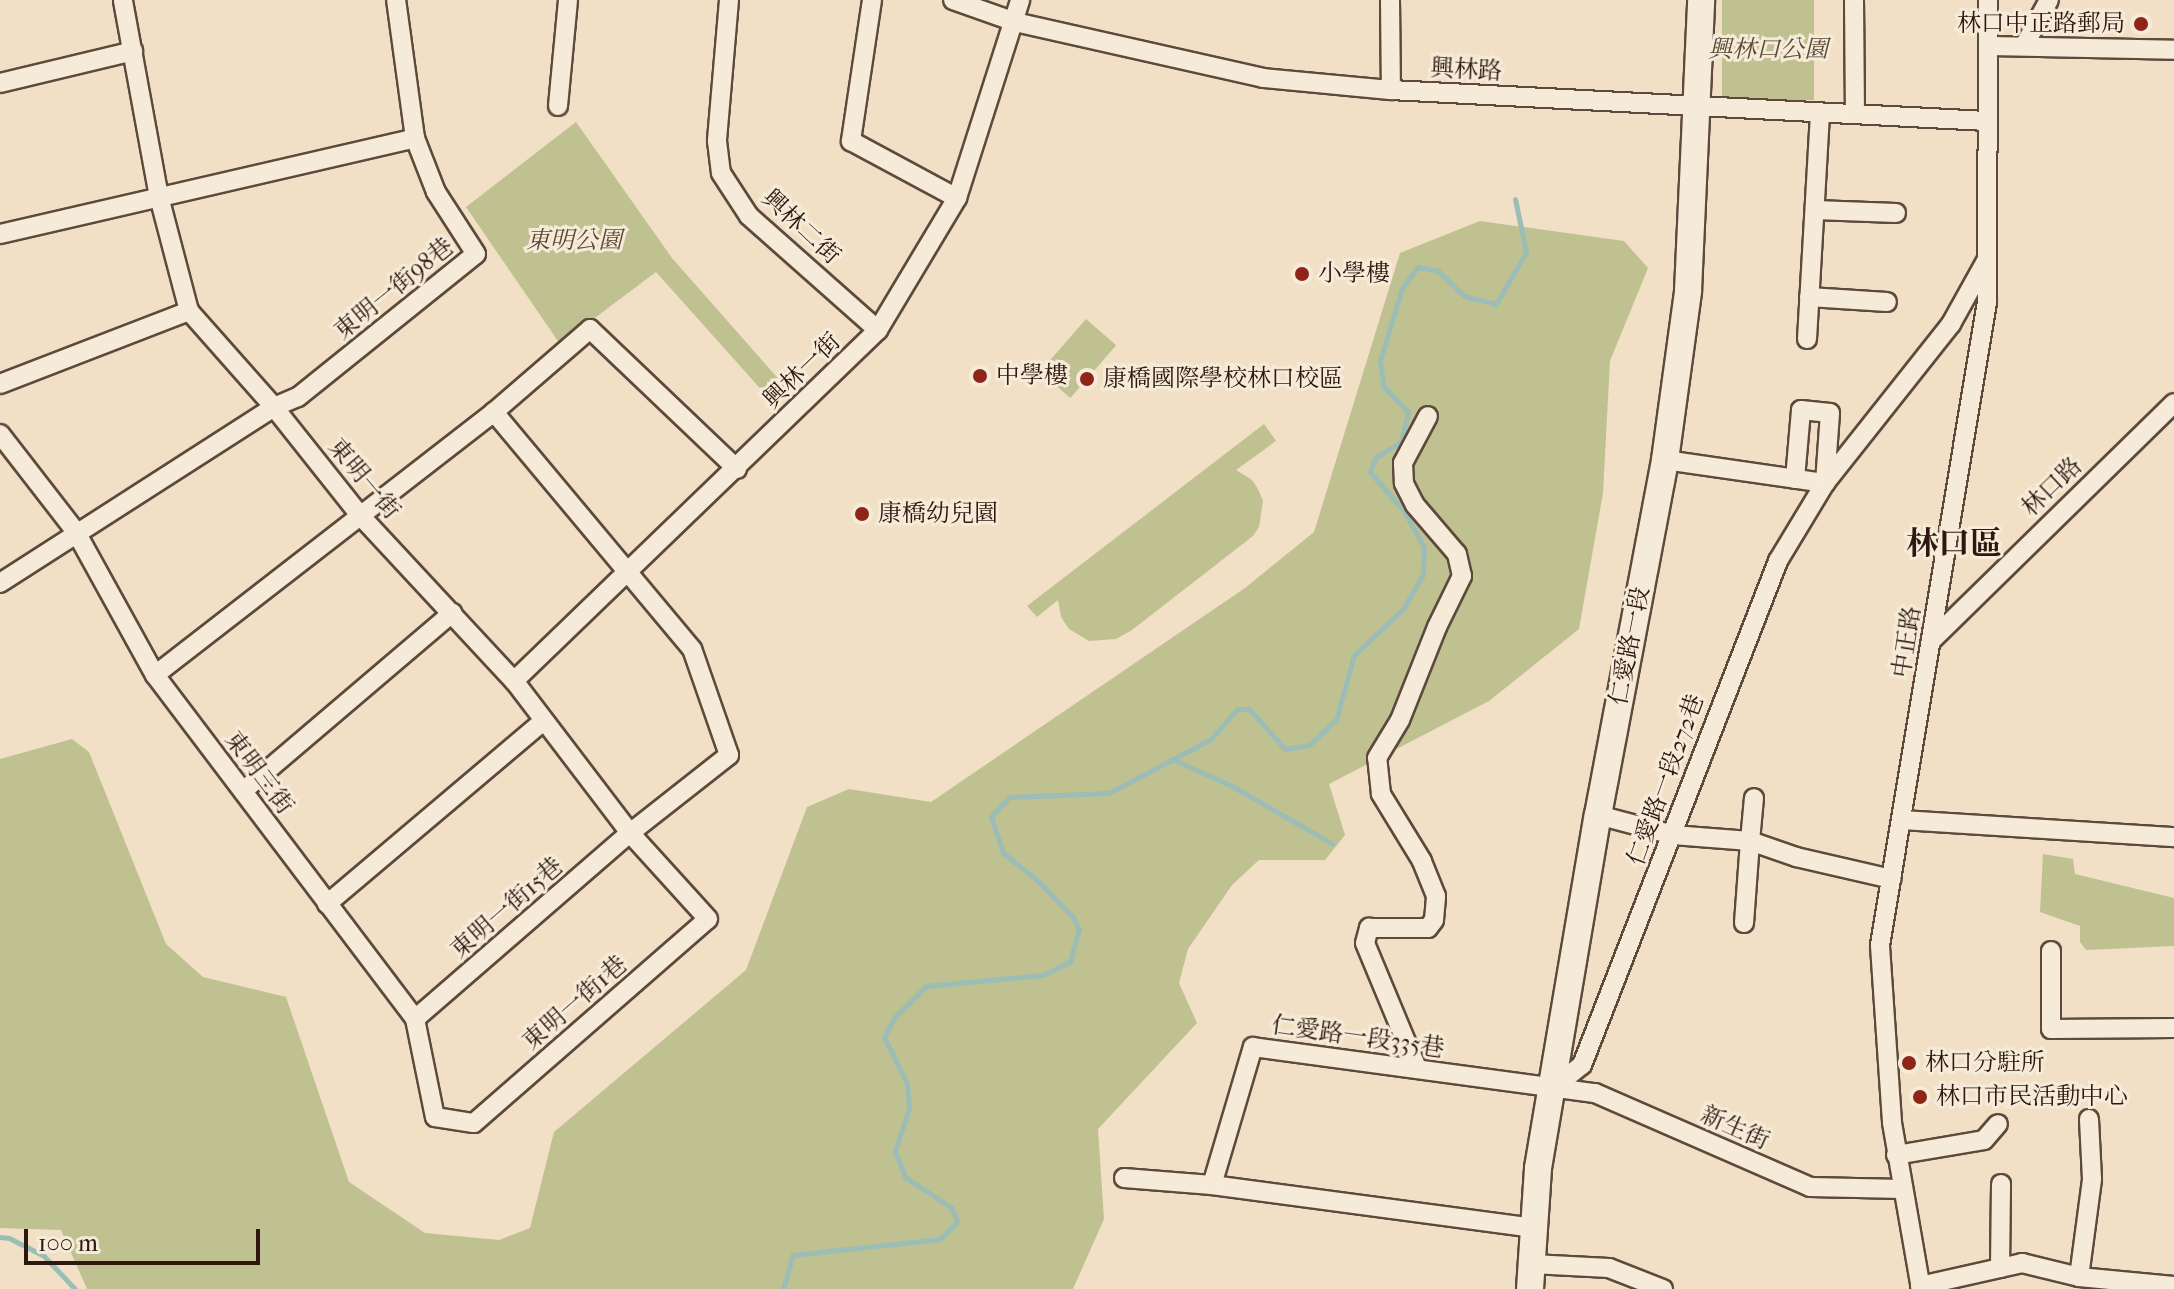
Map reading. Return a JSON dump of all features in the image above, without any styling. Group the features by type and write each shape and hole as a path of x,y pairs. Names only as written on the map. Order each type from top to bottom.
{"main road":[{"name":"仁愛路一段","path":"1531,1277 1538,1168 1598,815 1665,460 1688,291 1699,107 1701,0"}],"street":[{"name":"東明一街","path":"123,0 159,197 189,311 274,407 359,514 514,681 542,722 630,833 708,919"},
{"path":"0,234 415,138 396,0"},
{"path":"558,106 568,0"},
{"name":"興林二街","path":"729,0 717,141 721,173 749,216 878,330"},
{"path":"872,0 851,141 957,198"},
{"name":"興林路","path":"953,0 1015,22 1263,78 1391,90 1986,121"},
{"name":"興林一街","path":"514,681 629,574 878,330 957,198 1020,0"},
{"path":"1390,0 1391,90"},
{"path":"1854,0 1855,114"},
{"name":"中正路","path":"1921,1288 1896,1155 1880,945 1987,302 1988,0"},
{"path":"2024,46 2049,0"},
{"path":"1990,46 2174,50"},
{"path":"0,83 133,51"},
{"path":"1807,339 1820,114"},
{"name":"東明一街98巷","path":"274,407 298,397 476,254 436,192 415,138"},
{"path":"1815,210 1896,213"},
{"name":"仁愛路一段272巷","path":"1552,1089 1582,1065 1673,835 1749,628 1778,561 1825,483 1951,324 1988,257"},
{"path":"1809,297 1887,302"},
{"path":"0,384 189,311"},
{"path":"155,675 494,412 590,329 737,469"},
{"name":"林口路","path":"1931,641 2174,403"},
{"path":"0,583 274,407"},
{"path":"1665,460 1795,479 1825,483 1830,413 1801,410 1795,479"},
{"path":"494,412 629,574"},
{"path":"1417,1068 1365,943 1369,928 1428,928 1434,920 1436,896 1422,861 1381,794 1377,758 1400,720 1437,627 1462,576 1457,554 1415,505 1404,483 1403,463 1428,416"},
{"name":"東明三街","path":"0,434 76,532 155,675 415,1019 435,1117 474,1123"},
{"name":"東明一街15巷","path":"415,1019 630,833 729,755 692,649 629,574"},
{"path":"243,791 452,613"},
{"path":"327,904 542,722"},
{"path":"1744,923 1754,798"},
{"path":"1598,815 1673,835 1750,841 1796,857 1891,879"},
{"path":"1903,820 2174,837"},
{"name":"東明一街1巷","path":"474,1123 708,919"},
{"path":"2051,951 2051,1029 2174,1028"},
{"name":"仁愛路一段335巷","path":"1212,1185 1253,1047 1552,1089"},
{"name":"新生街","path":"1552,1089 1595,1093 1810,1187 1903,1189"},
{"path":"2079,1277 2092,1179 2089,1119"},
{"path":"1896,1155 1984,1140 1998,1124"},
{"path":"1124,1178 1212,1185 1534,1228"},
{"path":"2000,1268 2001,1184"},
{"path":"1921,1288 2022,1263 2079,1277 2174,1286"},
{"path":"1531,1277 1609,1268 1663,1289"}],"green space":[{"name":"興林口公園","path":"1722,0 1814,0 1814,100 1722,100"},
{"name":"東明公園","path":"576,122 672,258 789,391 775,405 656,272 560,344 466,207"},
{"path":"1480,221 1624,241 1648,268 1610,361 1603,493 1579,629 1489,701 1329,784 1345,835 1325,860 1259,860 1232,885 1188,949 1179,983 1197,1023 1098,1129 1104,1219 1073,1289 87,1289 61,1230 0,1228 0,759 72,739 89,752 166,944 203,977 286,997 349,1182 425,1233 499,1240 530,1228 554,1132 746,970 807,807 849,789 931,802 1245,588 1314,532 1400,253"},
{"path":"1086,319 1116,345 1070,398 1040,372"},
{"path":"1264,424 1276,441 1236,470 1252,480 1263,501 1259,527 1253,536 1132,630 1116,639 1089,641 1069,629 1061,617 1058,600 1037,617 1027,606"},
{"path":"2043,854 2073,859 2075,874 2174,898 2174,946 2086,950 2080,942 2080,926 2040,912"}],"waterway":[{"path":"783,1289 793,1255 940,1239 957,1222 952,1208 905,1177 895,1151 909,1108 907,1083 884,1037 894,1018 926,986 1043,975 1070,962 1079,929 1072,916 1037,880 1003,853 991,817 1009,797 1109,793 1211,739 1237,709 1249,709 1285,749 1309,745 1336,720 1354,655 1403,609 1423,575 1424,547 1404,511 1370,472 1375,458 1401,442 1408,412 1384,387 1380,361 1402,288 1418,267 1438,271 1464,296 1496,304 1526,252 1515,199"},
{"path":"1172,759 1232,786 1333,844"},
{"path":"0,1237 9,1238 43,1255 75,1289"}],"place":[{"name":"林口中正路郵局","path":"2141,24"},
{"name":"小學樓","path":"1302,274"},
{"name":"中學樓","path":"980,376"},
{"name":"康橋國際學校林口校區","path":"1087,379"},
{"name":"康橋幼兒園","path":"862,514"},
{"name":"林口分駐所","path":"1909,1063"},
{"name":"林口市民活動中心","path":"1920,1097"}],"district":[{"name":"林口區","path":"1954,544"}]}
